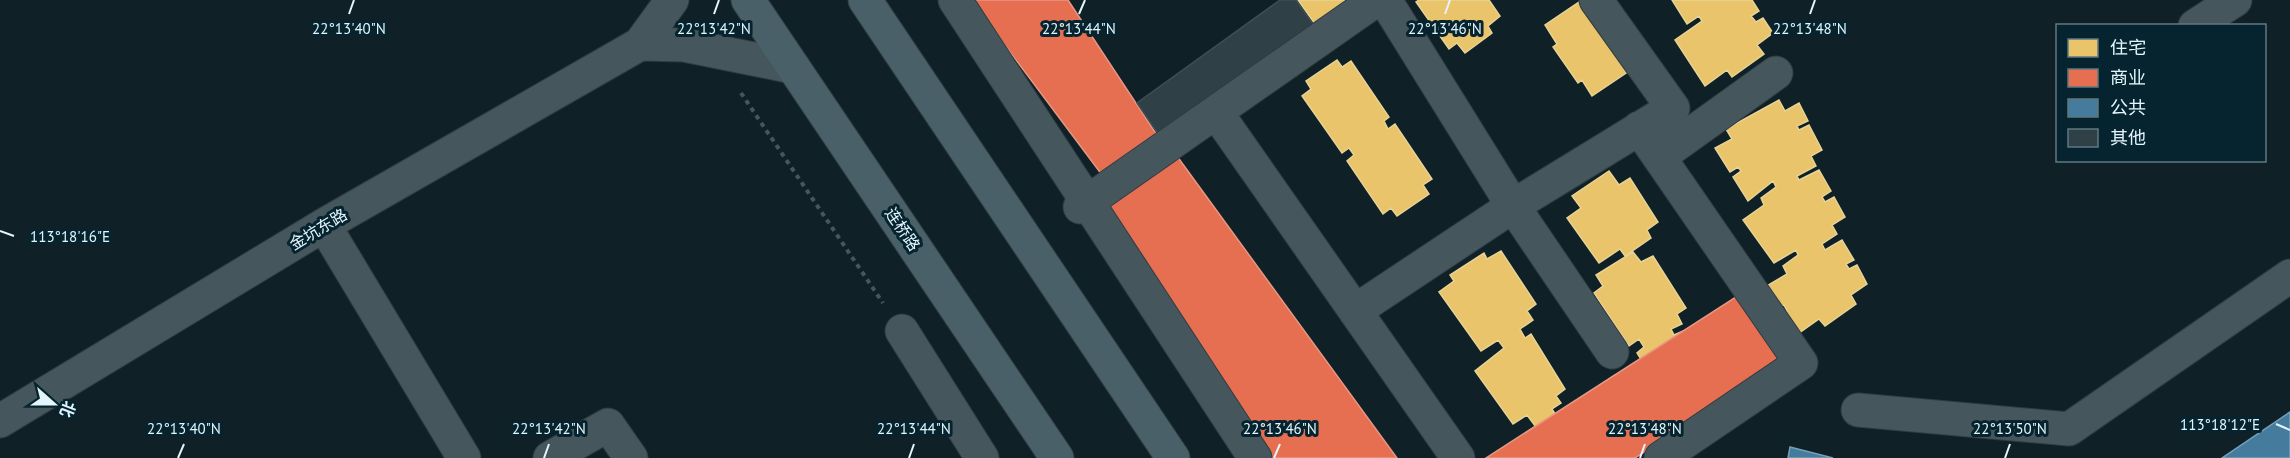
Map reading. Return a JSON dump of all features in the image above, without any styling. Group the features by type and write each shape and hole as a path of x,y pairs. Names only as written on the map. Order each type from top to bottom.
{"main road":[{"name":"连桥路","path":"748,0 1058,458"},
{"path":"865,0 1173,458"}],"street":[{"name":"金坑东路","path":"0,420 324,225 640,44 672,0"},
{"path":"955,0 1255,458"},
{"path":"1080,207 1377,0"},
{"path":"1385,0 1512,206 1612,352"},
{"path":"1355,311 1512,206 1673,108 1596,0"},
{"path":"2198,24 2235,0"},
{"path":"640,44 684,45 793,67"},
{"path":"1659,157 1776,73"},
{"path":"1216,112 1458,458"},
{"path":"1639,128 1801,363 1661,458"},
{"path":"324,225 464,458"},
{"path":"1858,410 2069,429 2290,276"},
{"path":"902,331 982,458"},
{"path":"550,458 608,425 631,458"}],"path":[{"path":"714,52 902,331"}],"building: 住宅":[{"path":"1298,0 1356,0 1317,27"},
{"path":"1419,0 1489,0 1500,16 1488,26 1492,33 1465,53 1457,43 1449,49 1416,2"},
{"path":"1582,0 1632,69 1592,96 1582,80 1578,83 1553,47 1557,44 1545,25"},
{"path":"1672,0 1752,0 1759,11 1751,16 1756,22 1763,18 1773,33 1757,45 1764,54 1732,77 1727,70 1705,86 1675,40 1702,21 1699,16 1687,24"},
{"path":"1337,60 1342,67 1351,61 1389,117 1384,121 1388,129 1395,124 1432,179 1423,185 1429,194 1397,216 1391,208 1383,214 1347,161 1354,155 1349,148 1342,153 1302,96 1311,89 1306,81"},
{"path":"1779,100 1785,111 1799,103 1808,121 1797,126 1799,130 1809,125 1822,150 1811,156 1816,166 1797,176 1799,180 1819,170 1831,191 1822,197 1825,202 1834,197 1845,217 1832,225 1837,234 1822,244 1825,250 1842,240 1854,260 1846,264 1849,269 1857,265 1867,284 1851,295 1856,304 1825,326 1819,319 1795,336 1782,315 1787,311 1784,305 1778,309 1765,287 1787,274 1783,266 1798,255 1796,250 1774,263 1743,220 1764,205 1761,198 1776,187 1773,181 1748,201 1733,177 1741,171 1738,167 1730,172 1715,148 1732,139 1726,129"},
{"path":"1609,171 1619,185 1630,178 1658,222 1647,230 1651,238 1625,256 1620,249 1599,263 1567,218 1581,208 1572,196"},
{"path":"1501,251 1536,304 1527,311 1533,320 1520,329 1525,338 1531,334 1565,389 1556,396 1561,403 1552,409 1555,414 1564,409 1597,458 1530,458 1517,439 1536,427 1527,415 1513,424 1475,371 1504,348 1498,340 1481,351 1439,292 1454,281 1450,275 1484,253 1487,259"},
{"path":"1633,252 1641,262 1653,256 1686,308 1677,314 1682,324 1671,329 1674,335 1688,329 1722,383 1712,390 1720,402 1683,426 1637,353 1644,347 1639,339 1629,346 1594,293 1603,286 1596,275"},
{"path":"1615,375 1659,441 1633,458 1627,458 1586,395"}],"building: 商业":[{"path":"971,0 1068,0 1159,138 1105,179"},
{"path":"1174,152 1397,458 1270,458 1101,203"},
{"path":"1742,293 1783,363 1635,458 1486,458"}],"building: 公共":[{"path":"2290,412 2290,458 2222,458"},
{"path":"1790,447 1833,458 1788,458"}],"building: 其他":[{"path":"1280,0 1296,0 1316,28 1161,138 1137,103"}]}
